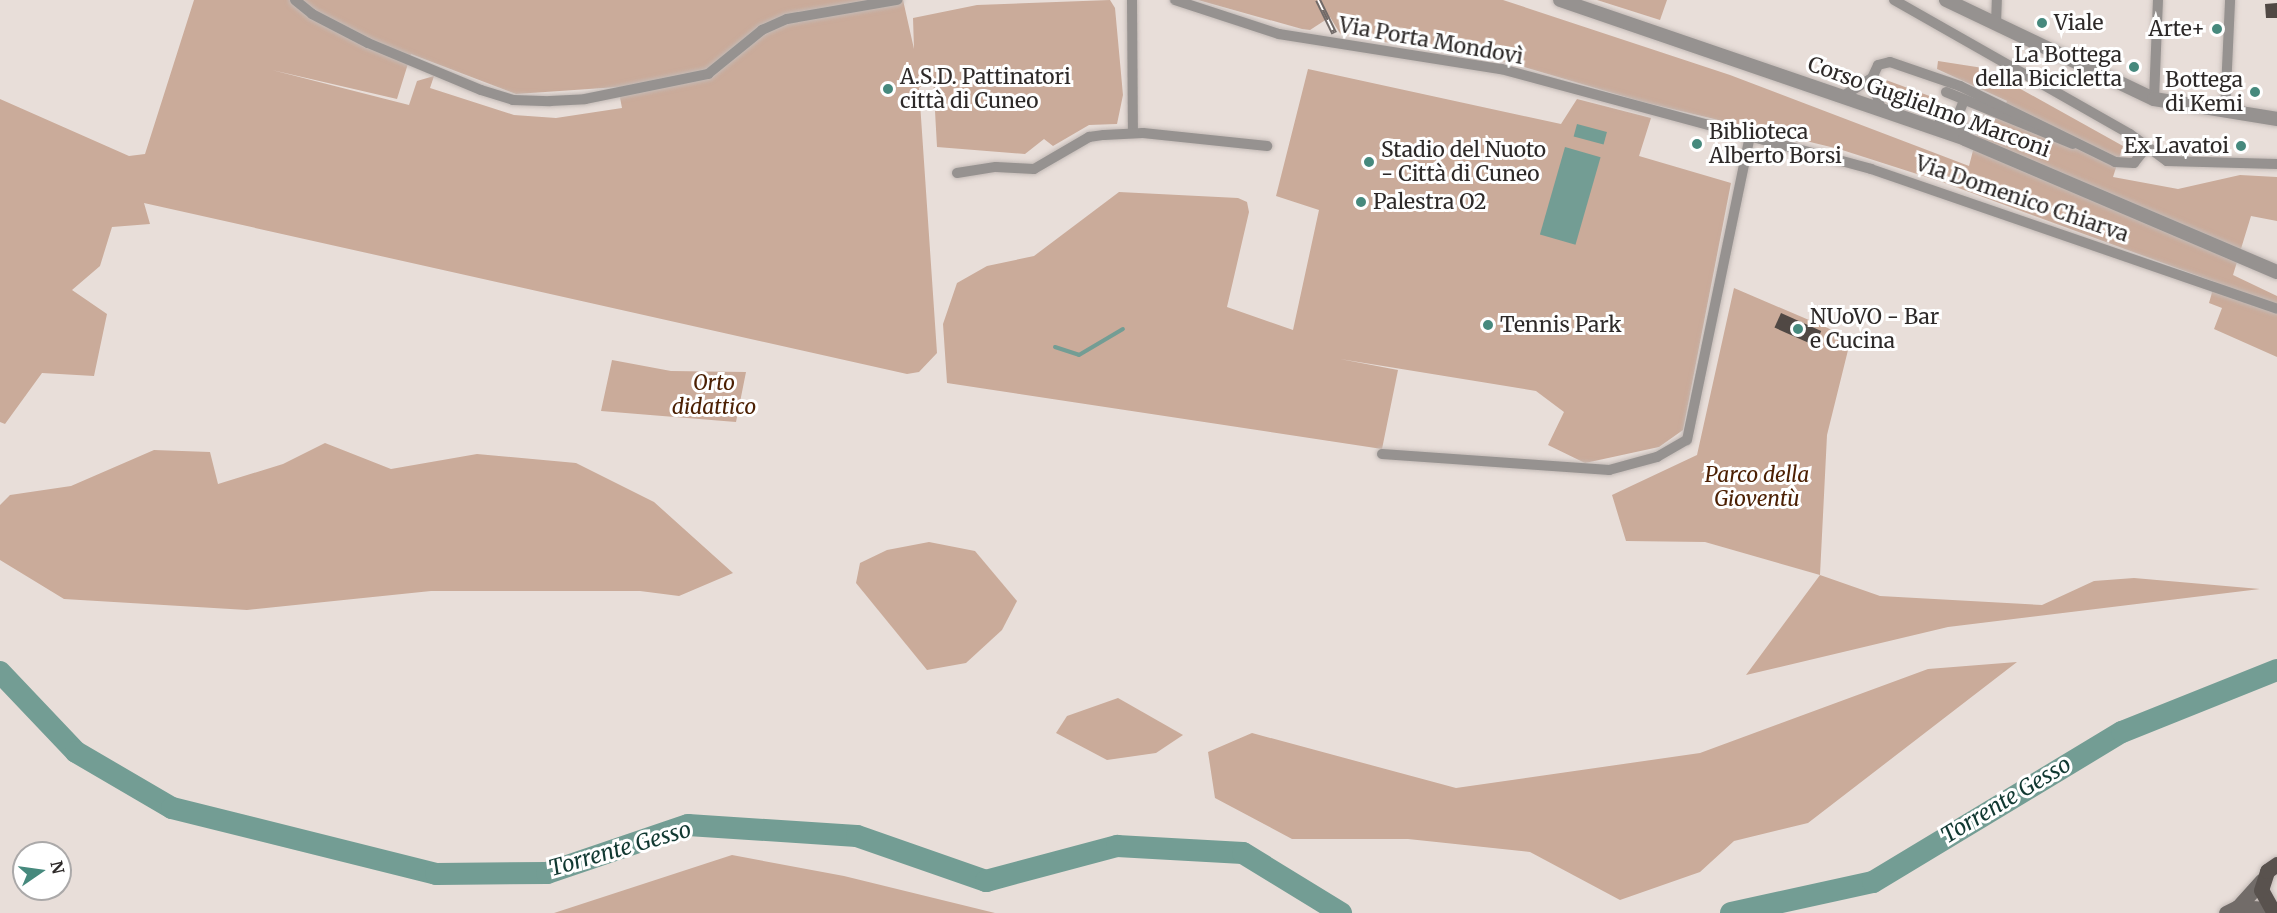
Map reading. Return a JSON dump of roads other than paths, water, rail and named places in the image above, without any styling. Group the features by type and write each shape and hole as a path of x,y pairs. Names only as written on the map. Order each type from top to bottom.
{"main road":[{"path":"2232,910 2277,864"},
{"path":"2262,880 2263,900 2272,911"},
{"path":"2232,910 2272,911"}],"street":[{"path":"295,0 312,15 368,43 481,90 513,100 550,101 585,99 708,74 762,30 781,21 897,0"},
{"path":"1132,0 1133,133"},
{"name":"Via Porta Mondovì","path":"1175,0 1279,34 1501,69 1750,137"},
{"name":"Corso Guglielmo Marconi","path":"1560,0 1965,139 2277,272"},
{"path":"1894,0 2130,134 2145,148 2180,164 2229,160 2277,164"},
{"path":"1946,0 2154,99 2277,119"},
{"path":"1996,24 1997,0"},
{"path":"2154,99 2158,0"},
{"path":"2225,112 2230,0"},
{"path":"1843,96 1872,78 1878,65 1897,64 1960,86 2126,165 2134,163 2145,148"},
{"path":"1872,78 1881,109"},
{"path":"1946,92 2058,141 2082,146"},
{"path":"1964,100 1959,113 1965,139"},
{"path":"1936,128 1959,113"},
{"path":"957,173 989,167 1034,169 1089,137 1133,133 1267,146"},
{"path":"1382,454 1609,470 1657,457 1687,440 1750,137"},
{"name":"Via Domenico Chiarva","path":"1750,137 1920,183 2277,309"}],"water":[{"path":"1577,124 1607,132 1604,145 1574,137"},
{"path":"1565,147 1601,157 1575,245 1540,234"}],"waterway":[{"path":"1055,347 1079,355 1123,329"},
{"name":"Torrente Gesso","path":"1731,913 1873,882 2122,732 2277,670"},
{"name":"Torrente Gesso","path":"0,672 76,752 172,808 436,874 547,873 688,825 857,836 986,881 1117,846 1243,853 1341,913"}],"railway":[{"path":"1318,0 1334,33"}],"place":[{"name":"Viale","path":"2042,23"},
{"name":"Arte+","path":"2217,29"},
{"name":"La Bottega della Bicicletta","path":"2134,67"},
{"name":"A.S.D. Pattinatori città di Cuneo","path":"888,89"},
{"name":"Bottega di Kemi","path":"2255,92"},
{"name":"Biblioteca Alberto Borsi","path":"1697,144"},
{"name":"Ex Lavatoi","path":"2241,146"},
{"name":"Stadio del Nuoto - Città di Cuneo","path":"1369,162"},
{"name":"Palestra O2","path":"1361,202"},
{"name":"Tennis Park","path":"1488,325"},
{"name":"NUoVO - Bar e Cucina","path":"1798,329"}],"park label":[{"name":"Orto didattico","path":"714,395"},
{"name":"Parco della Gioventù","path":"1757,487"}]}
